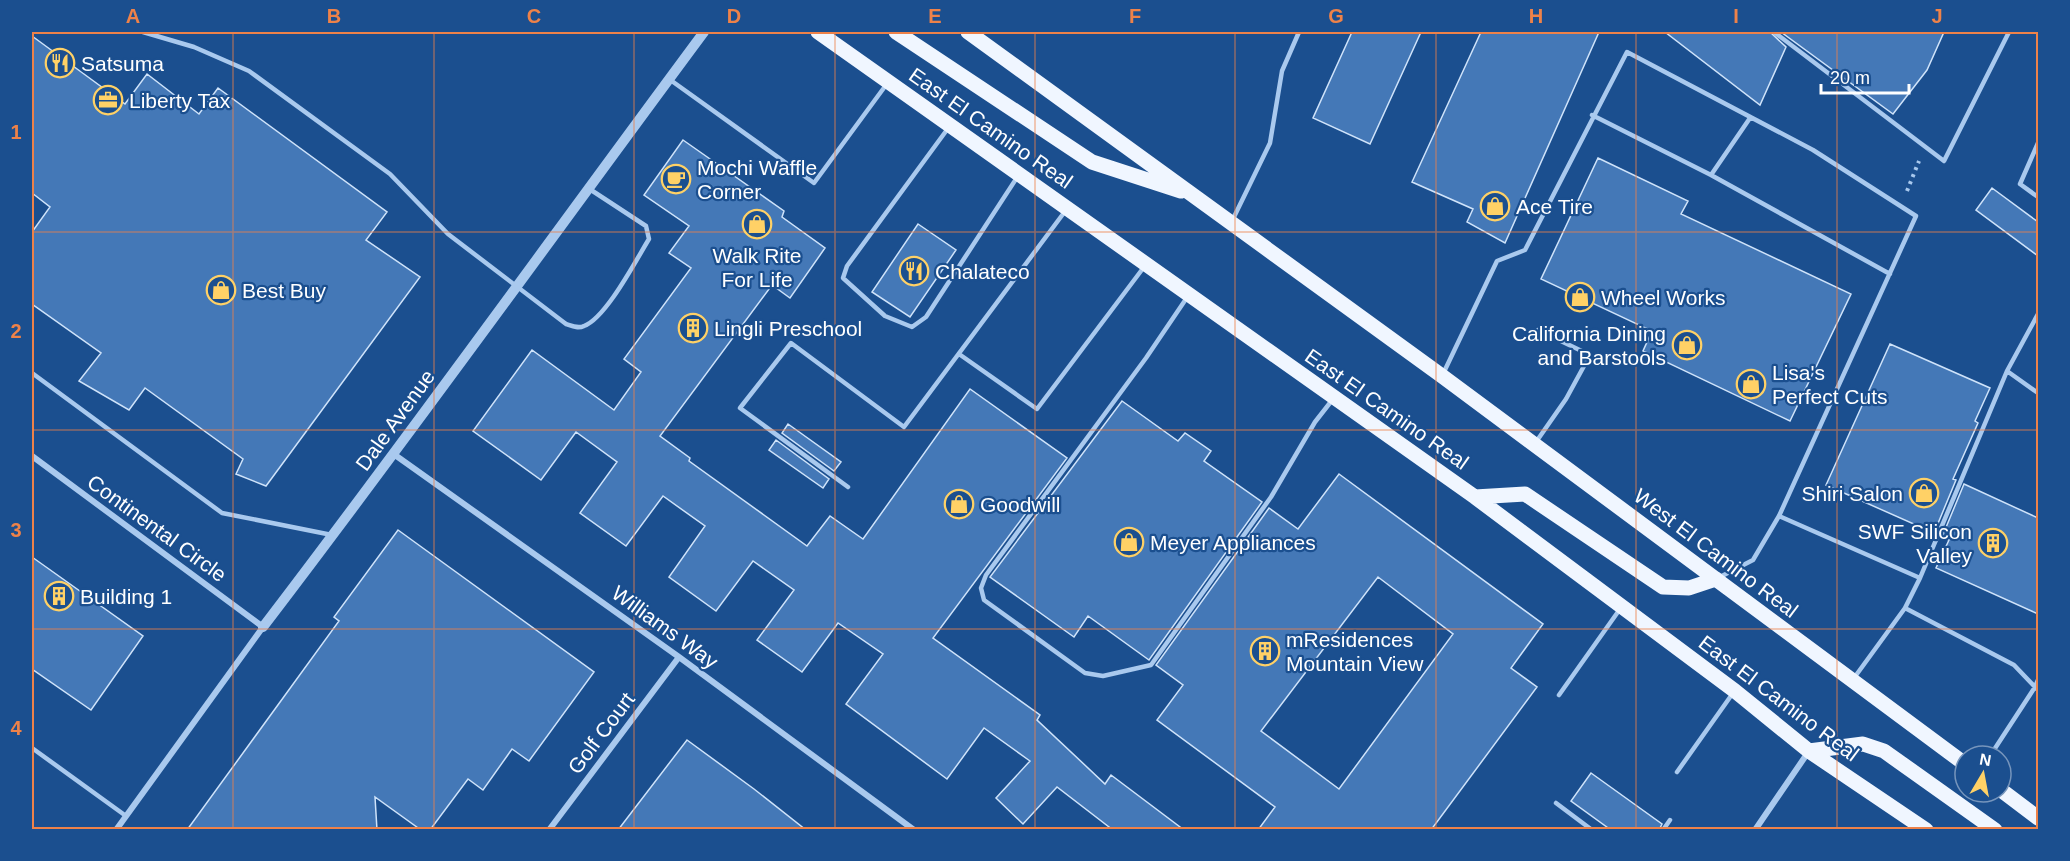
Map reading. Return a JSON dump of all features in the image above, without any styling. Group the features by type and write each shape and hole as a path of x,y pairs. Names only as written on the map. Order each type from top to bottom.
{"main road":[{"name":"East El Camino Real","path":"818,32 1475,497 1735,691 1809,751 1926,830"},
{"path":"896,32 1092,162 1195,196"},
{"path":"968,32 1232,221 1442,376"},
{"name":"West El Camino Real","path":"1442,376 1953,755"},
{"path":"1475,497 1525,494 1663,587 1689,588 1716,579"},
{"path":"1809,751 1863,744 1884,751 1995,830"},
{"path":"2013,799 2038,819"}],"street":[{"name":"Dale Avenue","path":"116,830 263,627 395,455 517,284 704,32"},
{"name":"Williams Way","path":"395,455 680,657 914,830"},
{"name":"Continental Circle","path":"32,456 263,627"},
{"name":"Golf Court","path":"549,830 680,657"},
{"path":"1755,830 1809,751"}],"lane":[{"path":"143,32 194,47 249,71 390,174 448,234 517,284 566,324 577,328 586,326 602,312 650,239 646,226 588,188"},
{"path":"1232,221 1270,143 1282,71 1299,32"},
{"path":"1774,32 1944,161 2009,32"},
{"path":"1442,376 1497,261 1525,250 1592,115 1627,52 1813,150 1916,216 1779,516 1753,560 1716,579"},
{"path":"669,79 814,183 888,81"},
{"path":"1592,115 1711,175 1890,274"},
{"path":"1711,175 1750,118"},
{"path":"950,125 847,266 843,278 885,316 912,327 926,317 1020,174"},
{"path":"2038,143 2020,184 2038,197"},
{"path":"848,487 740,408 791,343 904,427 1068,208"},
{"path":"959,354 1037,409 1146,264"},
{"path":"1190,294 1146,358 986,575 981,588 984,600 1076,667 1085,673 1103,676 1150,665 1271,497 1315,422 1335,397"},
{"path":"1852,680 1905,608 1920,578 2007,371 2038,314"},
{"path":"1534,444 1566,399 1590,356 1538,330"},
{"path":"2007,371 2038,393"},
{"path":"32,374 222,513 334,535"},
{"path":"1779,516 1920,578"},
{"path":"1559,695 1622,606"},
{"path":"1905,608 2014,665 2037,689"},
{"path":"1998,744 2037,689 2038,680"},
{"path":"1677,772 1735,691"},
{"path":"32,748 126,816"},
{"path":"1557,803 1592,830"},
{"path":"1663,830 1670,820"}],"path":[{"path":"1900,207 1918,164"}],"building":[{"path":"1352,32 1421,32 1370,144 1313,118"},
{"path":"1481,32 1599,32 1505,243 1467,222 1473,209 1412,182"},
{"path":"1665,32 1770,32 1786,47 1760,105"},
{"path":"1781,32 1944,32 1927,70 1893,114"},
{"name":"Best Buy","path":"32,36 125,104 147,74 199,114 218,88 387,212 366,240 420,277 266,486 236,474 243,459 145,388 129,410 79,381 101,353 32,304 32,232 50,207 32,193"},
{"path":"683,140 784,211 782,217 825,248 790,298 772,285 660,436 690,458 689,461 807,546 830,516 863,539 970,389 1067,458 933,638 1040,715 1037,720 1105,784 1111,775 1184,830 1113,830 1057,787 1023,824 996,798 1030,761 984,728 947,779 846,704 883,654 838,623 802,672 757,640 794,590 753,561 716,611 669,577 705,526 663,496 626,546 580,513 617,462 576,432 541,480 473,431 532,350 614,410 641,372 624,359 691,268 669,253 689,226 644,195"},
{"path":"1598,158 1688,201 1681,214 1851,294 1790,421 1643,351 1652,331 1541,279"},
{"path":"1992,188 2038,222 2038,256 1976,210"},
{"name":"Chalateco","path":"918,224 956,250 910,317 872,292"},
{"path":"1890,344 1990,388 1975,421 1978,423 1953,479 1956,480 1934,533 1826,485"},
{"name":"Meyer Appliances","path":"1122,401 1178,441 1185,433 1211,451 1204,461 1262,502 1149,660 1088,616 1074,637 990,577"},
{"path":"788,424 841,462 834,471 782,433"},
{"path":"776,440 829,479 823,488 769,450"},
{"name":"mResidences Mountain View","path":"1339,474 1543,624 1511,668 1537,687 1431,830 1258,830 1275,807 1157,720 1183,685 1156,665 1269,508 1298,529","holes":["1378,577 1453,634 1339,789 1261,731"]},
{"name":"SWF Silicon Valley","path":"1964,484 2038,518 2038,614 1936,568 1949,540 1942,537"},
{"path":"398,530 594,672 529,761 512,749 483,790 468,779 430,830 421,830 375,797 377,830 187,830 339,621 334,617"},
{"name":"Building 1","path":"32,557 143,636 91,710 32,669"},
{"path":"687,740 754,789 806,830 618,830"},
{"path":"1591,773 1662,824 1659,830 1611,830 1571,801"}],"place":[{"name":"Satsuma","path":"60,63"},
{"name":"Liberty Tax","path":"108,100"},
{"name":"Mochi Waffle Corner","path":"676,179"},
{"name":"Ace Tire","path":"1495,206"},
{"name":"Walk Rite For Life","path":"757,224"},
{"name":"Chalateco","path":"914,271"},
{"name":"Best Buy","path":"221,290"},
{"name":"Wheel Works","path":"1580,297"},
{"name":"Lingli Preschool","path":"693,328"},
{"name":"California Dining and Barstools","path":"1687,345"},
{"name":"Lisa's Perfect Cuts","path":"1751,384"},
{"name":"Shiri Salon","path":"1924,493"},
{"name":"Goodwill","path":"959,504"},
{"name":"Meyer Appliances","path":"1129,542"},
{"name":"SWF Silicon Valley","path":"1993,543"},
{"name":"Building 1","path":"59,596"},
{"name":"mResidences Mountain View","path":"1265,651"}]}
